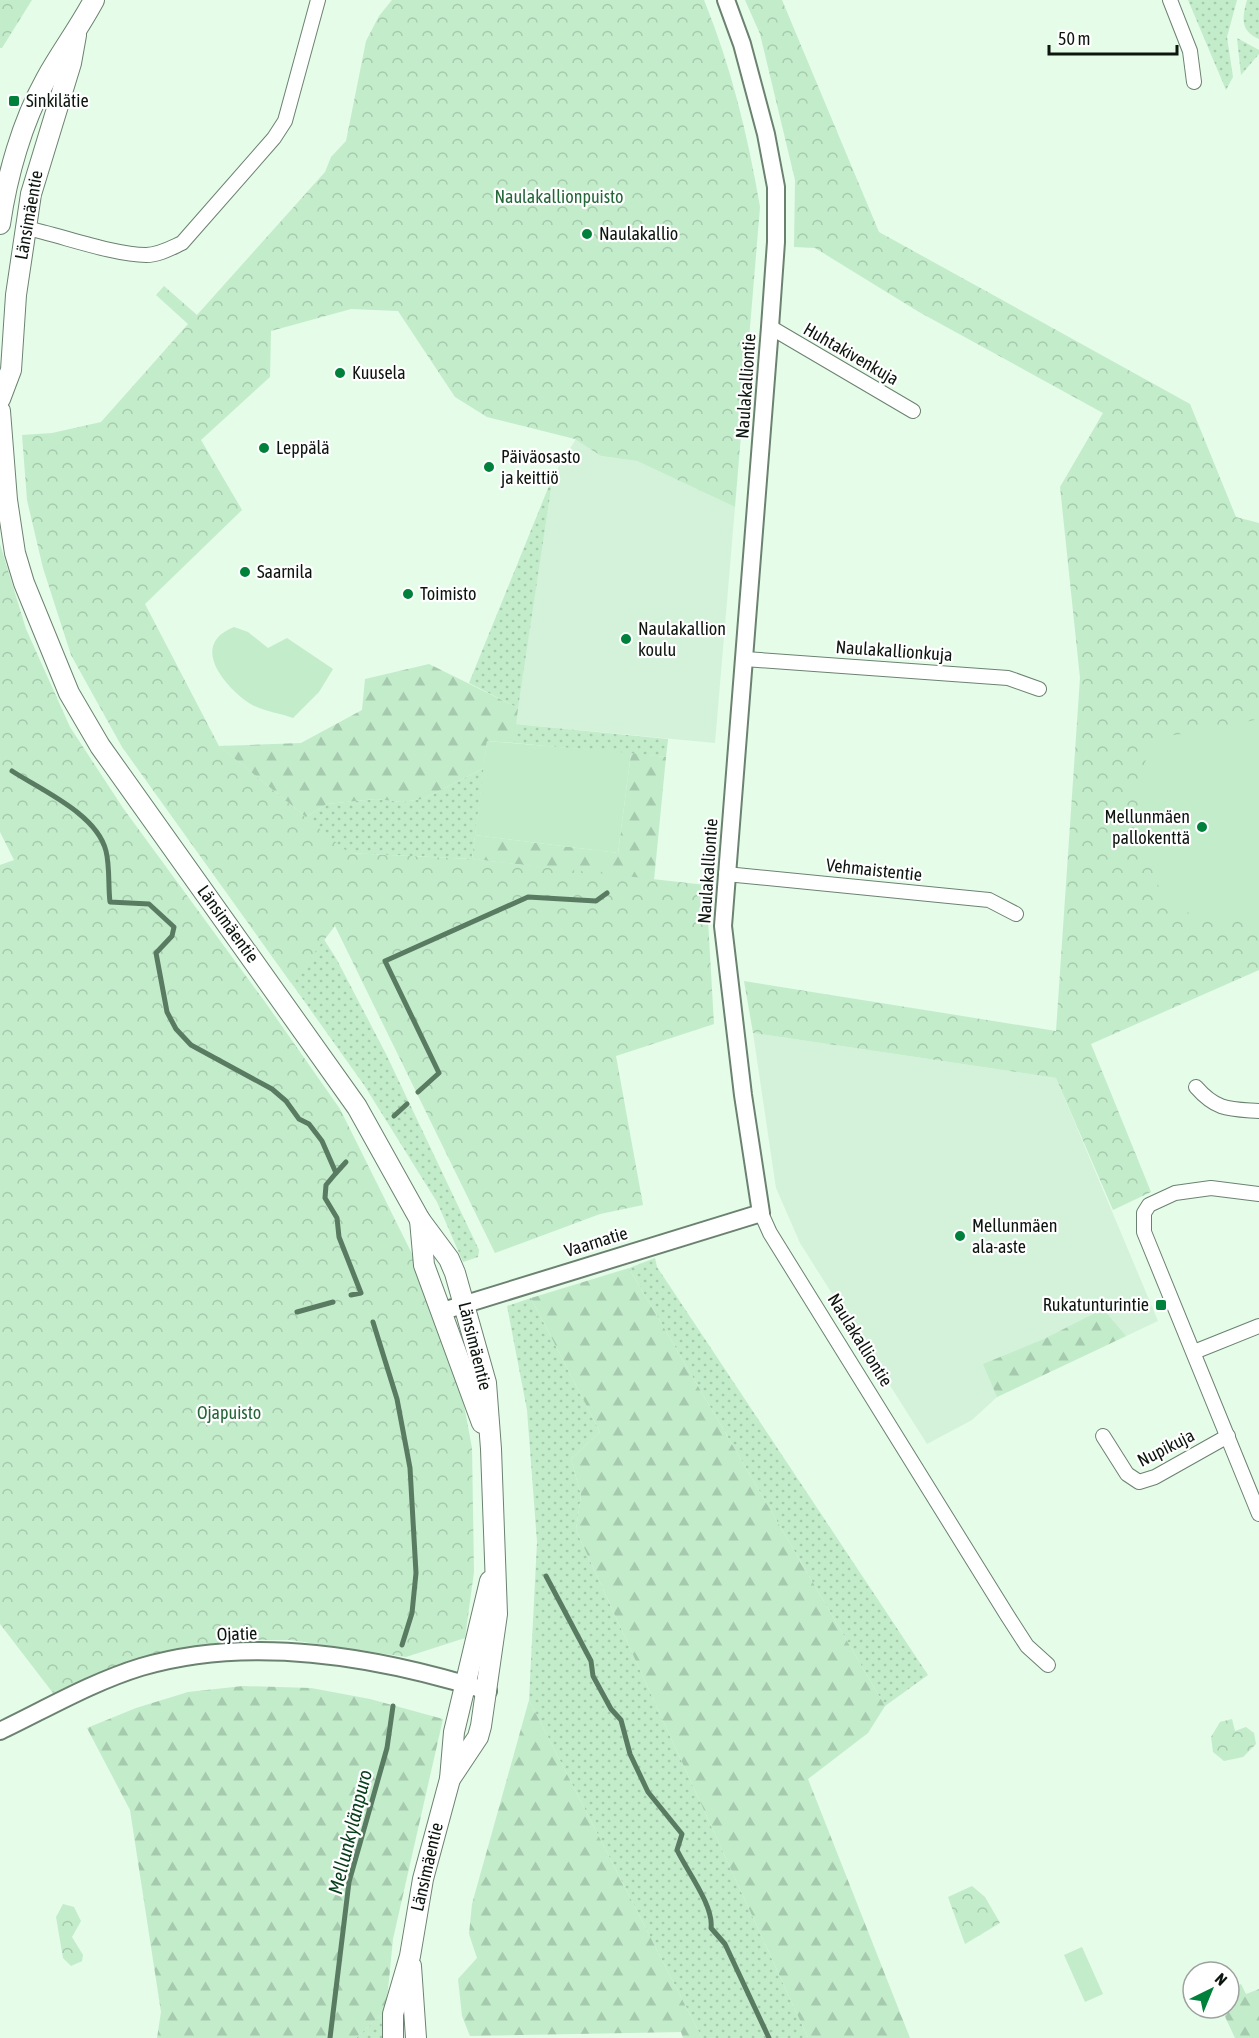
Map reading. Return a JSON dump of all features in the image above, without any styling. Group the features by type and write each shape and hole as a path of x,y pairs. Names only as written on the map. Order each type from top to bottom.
{"main road":[{"name":"Länsimäentie","path":"0,222 19,145 30,112 49,73 76,35 94,0"},
{"name":"Länsimäentie","path":"0,399 11,370 16,295 36,171 71,63 76,35"},
{"name":"Länsimäentie","path":"0,411 7,500 27,549 42,626 69,693 100,746 357,1107 420,1220 449,1259 465,1304 486,1383 491,1449 497,1614 488,1691 478,1737 450,1779"},
{"name":"Länsimäentie","path":"420,1220 424,1265 443,1311 491,1449"},
{"name":"Länsimäentie","path":"393,2038 393,2014 410,1956 423,1879 450,1779 454,1732 494,1567"},
{"name":"Länsimäentie","path":"410,1956 416,2011 416,2038"}],"street":[{"path":"0,222 130,254 148,255 165,252 182,243 274,138 285,121 318,0"},
{"name":"Naulakalliontie","path":"726,0 745,53 774,177 777,223 745,659 726,874 725,954 761,1213 770,1233 1007,1615 1027,1646 1048,1665"},
{"path":"1170,0 1190,51 1194,82"},
{"name":"Huhtakivenkuja","path":"770,327 913,411"},
{"name":"Naulakallionkuja","path":"745,659 1008,678 1039,689"},
{"name":"Vehmaistentie","path":"726,874 989,900 1016,914"},
{"path":"1196,1087 1209,1102 1224,1109 1259,1112"},
{"path":"1259,1194 1211,1188 1175,1193 1149,1205 1144,1213 1144,1232 1259,1514"},
{"name":"Vaarnatie","path":"443,1311 761,1213"},
{"path":"1194,1352 1259,1326"},
{"name":"Nupikuja","path":"1103,1436 1127,1474 1139,1482 1155,1477 1228,1436"},
{"name":"Ojatie","path":"0,1731 108,1678 182,1658 227,1653 257,1652 368,1661 426,1672 488,1691"}],"shaded area":[{"name":"Naulakallion koulu","path":"576,439 601,456 637,461 735,507 715,743 515,724 553,476"},
{"name":"Mellunmäen ala-aste","path":"753,1033 1056,1078 1158,1321 997,1397 972,1420 927,1444 800,1243 776,1188"}],"green space":[{"path":"0,0 32,0 2,48 0,48"},
{"name":"Naulakallionpuisto","path":"392,0 704,0 738,102 760,207 735,507 637,461 601,456 575,439 487,417 455,397 398,311 351,309 271,331 270,377 201,440 242,510 145,604 219,746 349,853 472,859 706,885 714,1024 616,1056 643,1205 600,1214 495,1253 335,926 291,983 122,747 71,655 43,568 27,500 22,435 52,433 101,422 188,324 156,295 164,286 197,315 325,172 331,157 346,141 366,41 379,16"},
{"path":"745,0 782,0 879,232 1190,404 1236,517 1259,523 1259,970 1091,1044 1151,1192 1113,1210 1056,1078 753,1033 744,981 1056,1031 1080,678 1060,487 1103,413 919,312 815,248 794,247 795,180 760,34"},
{"path":"1188,0 1237,0 1227,37 1233,77 1226,90"},
{"path":"1247,0 1259,0 1259,39 1248,32 1244,23"},
{"path":"1237,38 1259,50 1259,54 1241,75"},
{"path":"553,476 518,708 469,683"},
{"name":"Ojapuisto","path":"0,544 26,629 70,727 123,808 340,1109 423,1276 460,1384 472,1448 474,1572 465,1638 406,1657 290,1640 243,1640 194,1646 119,1664 53,1693 0,1624 0,865 14,860 0,832"},
{"path":"234,627 248,632 268,648 287,638 333,669 319,692 293,718 251,704 237,693 220,674 212,653 214,643 221,634"},
{"path":"429,664 518,708 514,743 487,741 484,768 423,799 401,802 376,799 327,804 306,817 219,746 301,743 362,710 365,679"},
{"name":"Mellunmäen pallokenttä","path":"1259,719 1259,919 1203,915 1177,909 1165,897 1156,880 1144,836 1142,790 1149,751 1158,737 1238,727 1245,722"},
{"path":"515,724 668,739 666,757 514,743"},
{"path":"487,741 631,753 618,853 475,835"},
{"path":"219,746 306,817 327,804 376,799 401,802 423,799 484,768 472,859 349,853 308,854"},
{"path":"631,753 666,757 654,880 472,859 475,835 618,853"},
{"path":"183,831 289,884 337,960 386,1054 479,1250 478,1257 463,1262 437,1202 364,1085"},
{"path":"655,1258 657,1267 928,1675 885,1706 629,1268"},
{"path":"629,1268 885,1706 868,1733 808,1779 910,2038 808,2038 576,1530 581,1495 571,1459 600,1432 531,1298"},
{"path":"531,1298 600,1432 571,1459 581,1495 576,1530 808,2038 702,2038 529,1700 537,1542 527,1410 507,1306"},
{"path":"1103,1309 1126,1336 997,1397 983,1364 1044,1339"},
{"path":"243,1686 311,1688 370,1699 443,1719 393,1939 386,2010 356,2038 157,2038 161,2012 130,1810 87,1728 136,1708 188,1692"},
{"path":"529,1700 702,2038 683,2038 681,2032 470,2036 462,2016 458,1979 477,1958 469,1934 472,1904"},
{"path":"1232,1719 1235,1731 1246,1727 1254,1733 1256,1744 1243,1757 1224,1761 1213,1752 1211,1737 1220,1722"},
{"path":"972,1886 985,1897 1000,1923 965,1944 948,1897"},
{"path":"63,1904 74,1907 81,1921 72,1937 83,1955 82,1961 71,1966 63,1958 56,1917"},
{"path":"1082,1947 1103,1994 1085,2002 1064,1955"},
{"path":"1241,1984 1246,1994 1259,1989 1259,2038 1235,2038 1227,2020 1241,2020"},
{"path":"386,2010 385,2038 356,2038"}],"waterway":[{"name":"Mellunkylänpuro","path":"12,771 80,814 101,838 108,863 110,902 149,904 174,927 172,936 156,953 167,1012 176,1029 191,1045 272,1089 286,1101 299,1119 309,1124 322,1141 336,1173 326,1185 325,1198 337,1218 339,1237 361,1293 351,1295"},
{"path":"418,1092 439,1073 385,961 528,897 596,901 607,893"},
{"path":"394,1116 407,1104"},
{"path":"336,1173 346,1162"},
{"path":"297,1312 333,1302"},
{"name":"Mellunkylänpuro","path":"373,1322 397,1399 410,1468 416,1573 412,1613 402,1645"},
{"path":"546,1576 591,1661 593,1676 611,1709 621,1720 630,1754 648,1792 682,1834 677,1850 704,1899 711,1919 711,1928 725,1944 769,2038"},
{"name":"Mellunkylänpuro","path":"330,2038 349,1882 387,1748 393,1706"}],"place":[{"name":"Sinkilätie","path":"14,101"},
{"name":"Naulakallio","path":"587,234"},
{"name":"Kuusela","path":"340,373"},
{"name":"Leppälä","path":"264,448"},
{"name":"Päiväosasto ja keittiö","path":"489,467"},
{"name":"Saarnila","path":"245,572"},
{"name":"Toimisto","path":"408,594"},
{"name":"Naulakallion koulu","path":"626,639"},
{"name":"Mellunmäen pallokenttä","path":"1202,827"},
{"name":"Mellunmäen ala-aste","path":"960,1236"},
{"name":"Rukatunturintie","path":"1161,1305"}]}
